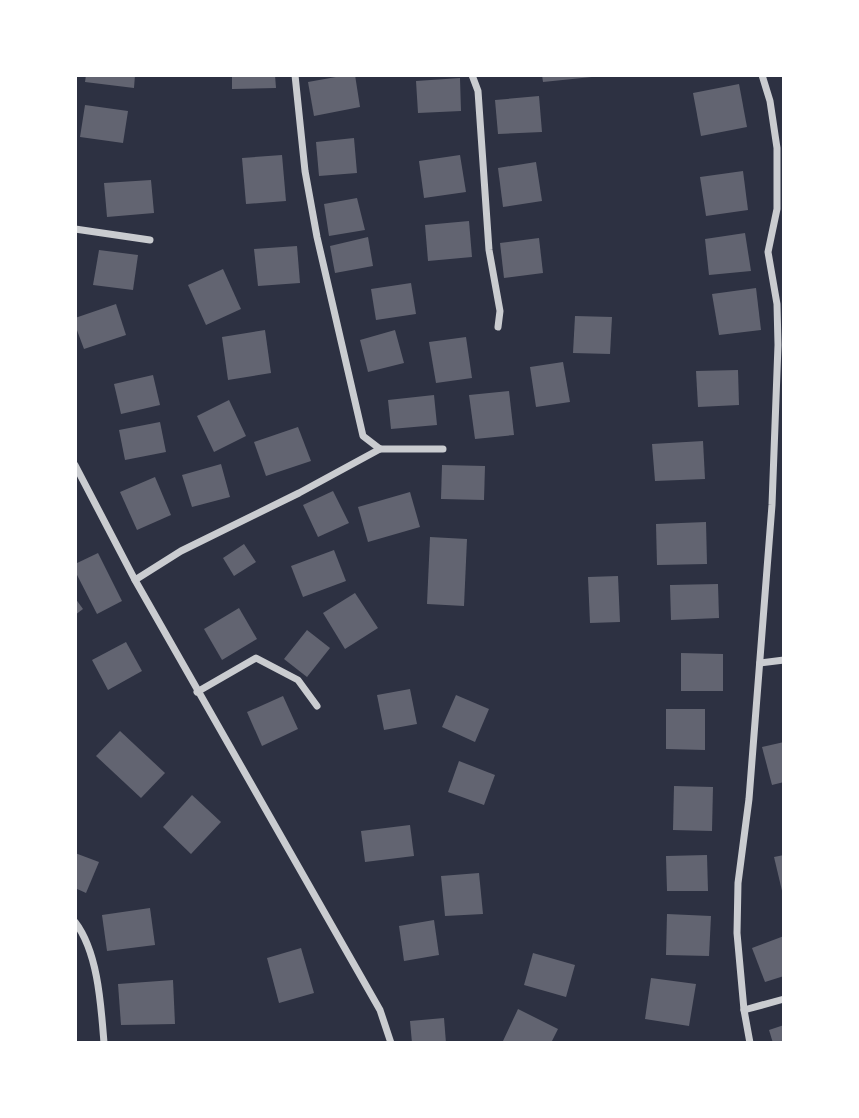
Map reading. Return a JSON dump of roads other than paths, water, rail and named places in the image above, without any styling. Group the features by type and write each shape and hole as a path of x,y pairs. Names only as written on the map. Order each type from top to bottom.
{"street":[{"path":"295,75 305,171 317,237 363,436 380,449"},
{"path":"472,75 478,91 489,250 500,311 498,327"},
{"path":"750,1043 737,933 738,883 749,799 772,505 778,345 777,304 768,252 777,209 777,148 770,101 762,75"},
{"path":"75,229 150,240"},
{"path":"135,580 181,551 299,493 380,449 443,449"},
{"path":"75,465 197,691 380,1010 391,1043"},
{"path":"197,691 256,658 298,680 317,706"},
{"path":"760,663 784,660"},
{"path":"75,922 85,934 100,996 104,1043"},
{"path":"744,1010 784,999"}]}
